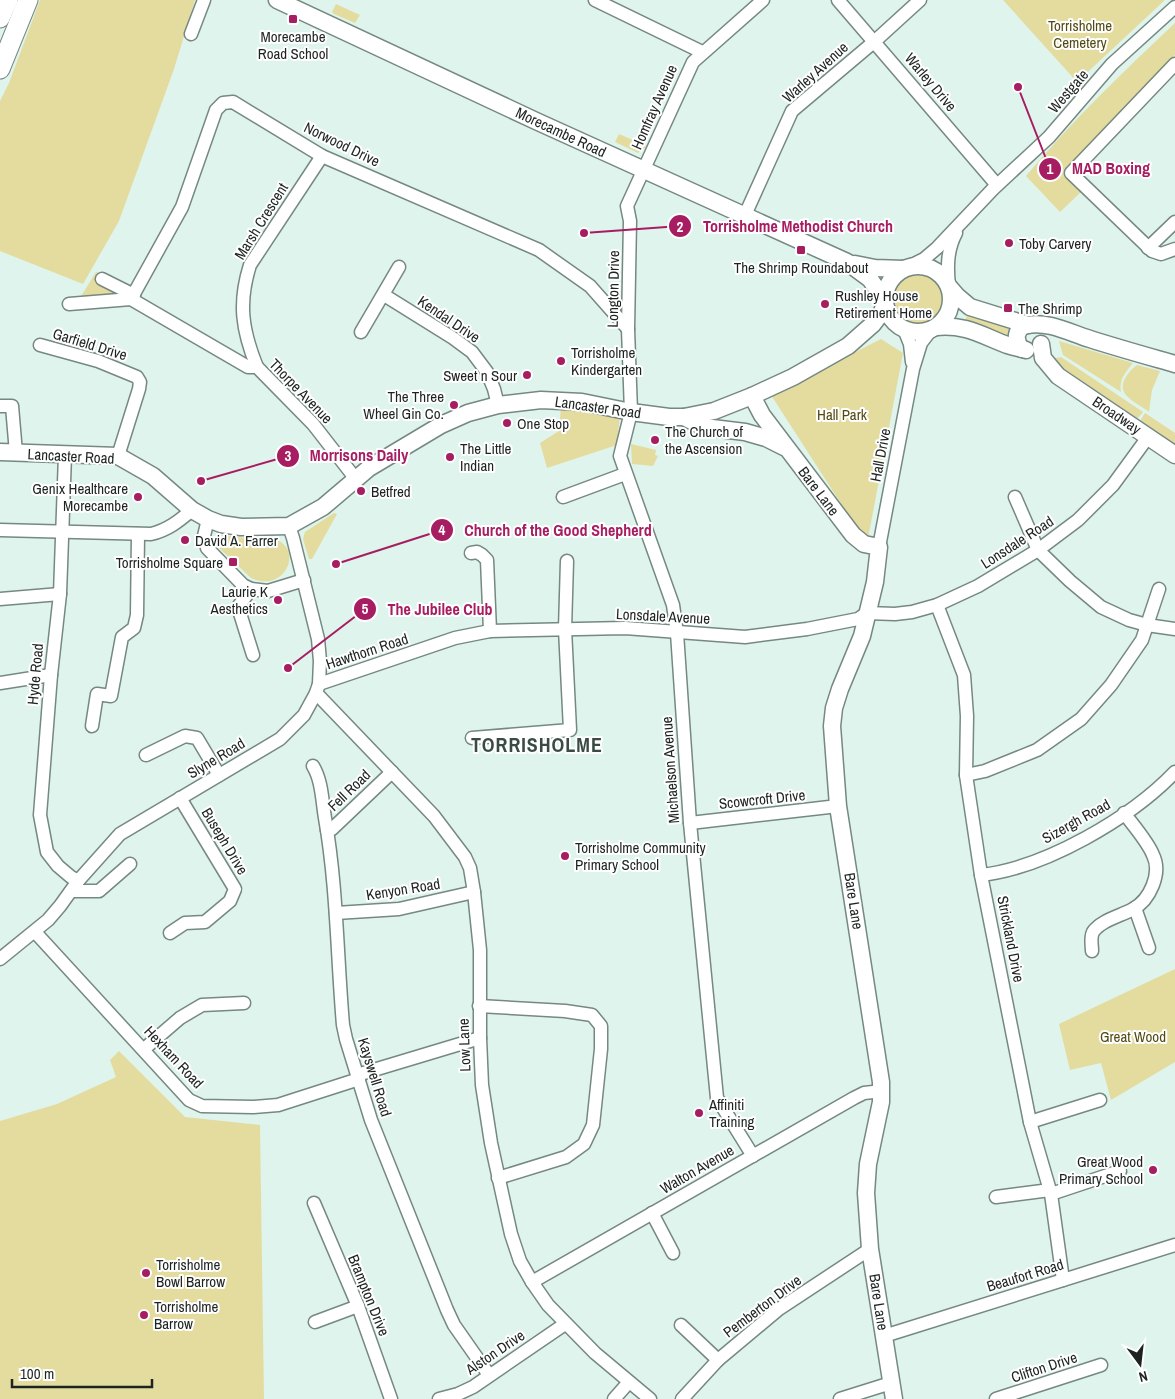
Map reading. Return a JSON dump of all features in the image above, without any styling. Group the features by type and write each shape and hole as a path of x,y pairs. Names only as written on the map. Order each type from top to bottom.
{"highway":[{"path":"0,18 8,0"},
{"path":"0,68 28,0"}],"main road":[{"name":"Morecambe Road","path":"277,0 847,262 870,279 885,302"},
{"name":"Morecambe Road","path":"847,262 875,268 905,268"},
{"path":"1041,343 1041,333 1037,328 970,306 957,296 938,272 928,267 905,268 890,281 886,289 885,302 891,319 903,329 920,332 953,326 985,334 1009,346 1034,350 1049,338 1059,335 1080,336"},
{"path":"933,329 942,322 951,307 950,287"},
{"name":"Lancaster Road","path":"848,346 873,324 882,312 885,302"},
{"path":"1023,349 1018,344 1017,335 1020,329 1030,325 1053,326 1080,336 1175,364"},
{"name":"Lancaster Road","path":"8,452 118,456 153,476 192,510 208,519 221,524 241,527 289,526 323,507 369,468 441,425 468,413 498,405 541,400 582,402 631,412 669,417 714,411 793,377 848,346 875,334 903,329"},
{"name":"Broadway","path":"1041,343 1044,358 1058,376 1175,455"},
{"name":"Broadway","path":"1023,349 1039,368 1051,375 1058,376"},
{"name":"Bare Lane","path":"752,396 762,415 857,541 880,547 875,582 862,636 840,689 834,708 832,726 838,806 874,1028 882,1091 882,1102 867,1174 866,1193 870,1249 894,1399"},
{"name":"Bare Lane","path":"684,416 704,427 745,432 766,438 786,448"}],"street":[{"path":"190,34 204,0"},
{"name":"Homfray Avenue","path":"644,169 692,62 763,0"},
{"name":"Warley Drive","path":"838,0 997,185"},
{"name":"Warley Avenue","path":"745,215 792,111 920,0"},
{"path":"598,1 702,52"},
{"name":"Westgate","path":"905,268 930,254 943,242 997,185 1049,137 1112,64 1175,8"},
{"path":"1175,64 1070,173 1148,248 1159,254 1175,249"},
{"name":"Norwood Drive","path":"132,297 182,207 216,110 223,103 233,102 322,156 539,250 590,286 628,329"},
{"name":"Marsh Crescent","path":"256,367 243,323 244,283 250,265 322,156"},
{"name":"Longton Drive","path":"631,412 628,329 630,221 627,206 644,169"},
{"name":"Westgate","path":"950,287 947,271 948,256 954,237 965,218"},
{"path":"1148,248 1175,222"},
{"path":"361,332 399,267"},
{"name":"Thorpe Avenue","path":"102,279 248,367 256,367 313,424 355,478"},
{"name":"Kendal Drive","path":"384,295 472,352 487,372 498,405"},
{"path":"68,304 132,297"},
{"name":"Hall Drive","path":"903,329 910,344 913,369"},
{"name":"Hall Drive","path":"880,547 913,369 921,343 933,329"},
{"name":"Garfield Drive","path":"40,345 98,361 137,377 140,382 139,389 118,456"},
{"path":"0,406 12,406 8,452"},
{"name":"Michaelson Avenue","path":"631,412 620,456 673,604 677,633 690,823 717,1098 753,1156"},
{"name":"Lonsdale Road","path":"867,613 895,614 912,612 937,605 978,586 1038,550 1078,520 1113,485 1148,437"},
{"name":"Hyde Road","path":"65,455 60,594 51,675 40,815 47,852 74,886"},
{"path":"563,496 625,474"},
{"path":"1015,497 1038,550 1070,581 1101,607 1129,620 1175,629"},
{"path":"0,530 151,534 168,528 192,510"},
{"path":"208,519 204,536 207,548 243,585 251,589 268,591 304,580"},
{"name":"Slyne Road","path":"0,959 35,932 60,906 74,886 120,834 287,734 304,715 317,689 320,661 318,639 289,526"},
{"path":"92,726 97,694 111,696 122,637 134,628 137,615 138,534"},
{"path":"471,553 477,552 487,560 490,631"},
{"path":"472,738 570,730 565,629 566,561"},
{"path":"251,589 238,607 253,655"},
{"path":"966,775 985,771 1037,750 1081,718 1111,685 1142,640 1159,589"},
{"path":"0,599 60,594"},
{"name":"Strickland Drive","path":"937,605 964,676 967,716 966,775 981,876 1030,1122 1051,1192 1063,1280"},
{"name":"Lonsdale Avenue","path":"455,638 490,631 625,628 677,633 745,636 808,629 858,619 867,613"},
{"name":"Hawthorn Road","path":"317,689 455,638"},
{"path":"0,683 51,675"},
{"name":"Low Lane","path":"317,689 434,816 466,857 474,892 480,950 479,1006 482,1085 498,1178 511,1234 520,1261 548,1305 565,1324 595,1353 650,1399"},
{"path":"146,755 185,736 196,738 219,775"},
{"name":"Kayswell Road","path":"313,766 319,779 328,830 336,913 343,1025 358,1077 371,1120 454,1326 489,1375"},
{"name":"Fell Road","path":"328,830 332,829 392,772"},
{"name":"Sizergh Road","path":"981,876 997,874 1035,862 1080,840 1124,813 1163,785 1175,772"},
{"name":"Buseph Drive","path":"170,933 185,923 205,922 230,901 235,889 180,798"},
{"name":"Scowcroft Drive","path":"690,823 838,806"},
{"path":"1092,951 1091,938 1094,930 1104,923 1136,908 1148,894 1154,880 1156,869 1154,855 1124,813"},
{"path":"74,886 99,891 130,864"},
{"name":"Kenyon Road","path":"336,913 399,909 474,892"},
{"path":"1136,908 1149,948"},
{"name":"Hexham Road","path":"35,932 189,1100 202,1106 253,1107 278,1105 480,1038"},
{"path":"144,1050 180,1018 202,1004 244,1003"},
{"path":"479,1006 565,1011 592,1015 600,1026 601,1049 593,1125 584,1144 566,1157 498,1178"},
{"name":"Walton Avenue","path":"532,1282 854,1098 864,1093 882,1091"},
{"path":"1030,1122 1100,1100"},
{"path":"996,1197 1051,1192 1120,1171"},
{"name":"Brampton Drive","path":"314,1203 358,1306 391,1399"},
{"path":"652,1213 673,1253"},
{"name":"Beaufort Road","path":"884,1336 1175,1245"},
{"name":"Pemberton Drive","path":"682,1399 718,1360 779,1309 870,1249"},
{"path":"315,1322 358,1306"},
{"name":"Alston Drive","path":"439,1399 458,1394 473,1387 565,1324"},
{"path":"681,1325 718,1360"},
{"name":"Clifton Drive","path":"996,1399 1101,1365"},
{"path":"614,1399 629,1382"},
{"path":"840,1399 891,1383"}],"green space":[{"path":"40,0 195,0 174,69 119,221 83,284 0,251 0,101 9,83"},
{"name":"Torrisholme Cemetery","path":"1003,0 1165,0 1077,82"},
{"path":"336,4 360,15 355,23 332,12"},
{"path":"1175,23 1175,55 1063,173 1081,192 1060,212 1026,176 1117,78"},
{"path":"619,134 642,144 646,143 645,148 638,153 615,142"},
{"path":"96,272 100,273 126,293 80,298"},
{"path":"914,272 924,272 934,276 941,283 945,298 941,313 934,320 924,324 914,324 904,320 897,313 893,303 893,293 897,283 904,276"},
{"path":"968,311 1013,325 1009,339 965,322"},
{"name":"Hall Park","path":"881,339 903,353 867,544 771,395"},
{"path":"1059,341 1133,363 1122,380 1121,392 1063,355"},
{"path":"1061,357 1143,412 1137,419 1059,368 1051,359"},
{"path":"1137,365 1160,371 1152,390 1149,412 1131,400 1124,391 1123,382 1125,378"},
{"path":"561,407 620,415 617,445 547,468 540,443 559,431"},
{"path":"1145,413 1175,433 1175,445 1140,421"},
{"path":"631,444 656,450 655,455 658,456 653,466 632,464"},
{"path":"334,513 337,514 312,559 309,559 303,539 305,532"},
{"path":"223,535 274,539 283,544 288,551 289,560 287,568 273,580 263,581 251,578 216,545 215,542"},
{"name":"Great Wood","path":"1175,969 1175,1062 1111,1100 1101,1063 1070,1070 1059,1024"},
{"path":"119,1051 185,1117 260,1125 264,1399 0,1399 0,1121 57,1104 116,1077 110,1060"}],"place":[{"name":"Morecambe Road School","path":"293,19"},
{"name":"MAD Boxing","path":"1018,87"},
{"name":"Torrisholme Methodist Church","path":"584,233"},
{"name":"Toby Carvery","path":"1009,243"},
{"name":"The Shrimp Roundabout","path":"801,250"},
{"name":"Rushley House Retirement Home","path":"825,304"},
{"name":"The Shrimp","path":"1008,308"},
{"name":"Torrisholme Kindergarten","path":"561,361"},
{"name":"Sweet n Sour","path":"527,375"},
{"name":"The Three Wheel Gin Co.","path":"454,405"},
{"name":"One Stop","path":"507,423"},
{"name":"The Church of the Ascension","path":"655,440"},
{"name":"The Little Indian","path":"450,457"},
{"name":"Morrisons Daily","path":"201,481"},
{"name":"Betfred","path":"361,491"},
{"name":"Genix Healthcare Morecambe","path":"138,497"},
{"name":"David A. Farrer","path":"185,540"},
{"name":"Torrisholme Square","path":"233,562"},
{"name":"Church of the Good Shepherd","path":"336,564"},
{"name":"Laurie K Aesthetics","path":"278,600"},
{"name":"The Jubilee Club","path":"288,668"},
{"name":"Torrisholme Community Primary School","path":"565,856"},
{"name":"Affiniti Training","path":"699,1113"},
{"name":"Great Wood Primary School","path":"1153,1170"},
{"name":"Torrisholme Bowl Barrow","path":"146,1273"},
{"name":"Torrisholme Barrow","path":"144,1315"}],"district":[{"name":"TORRISHOLME","path":"537,744"}]}
